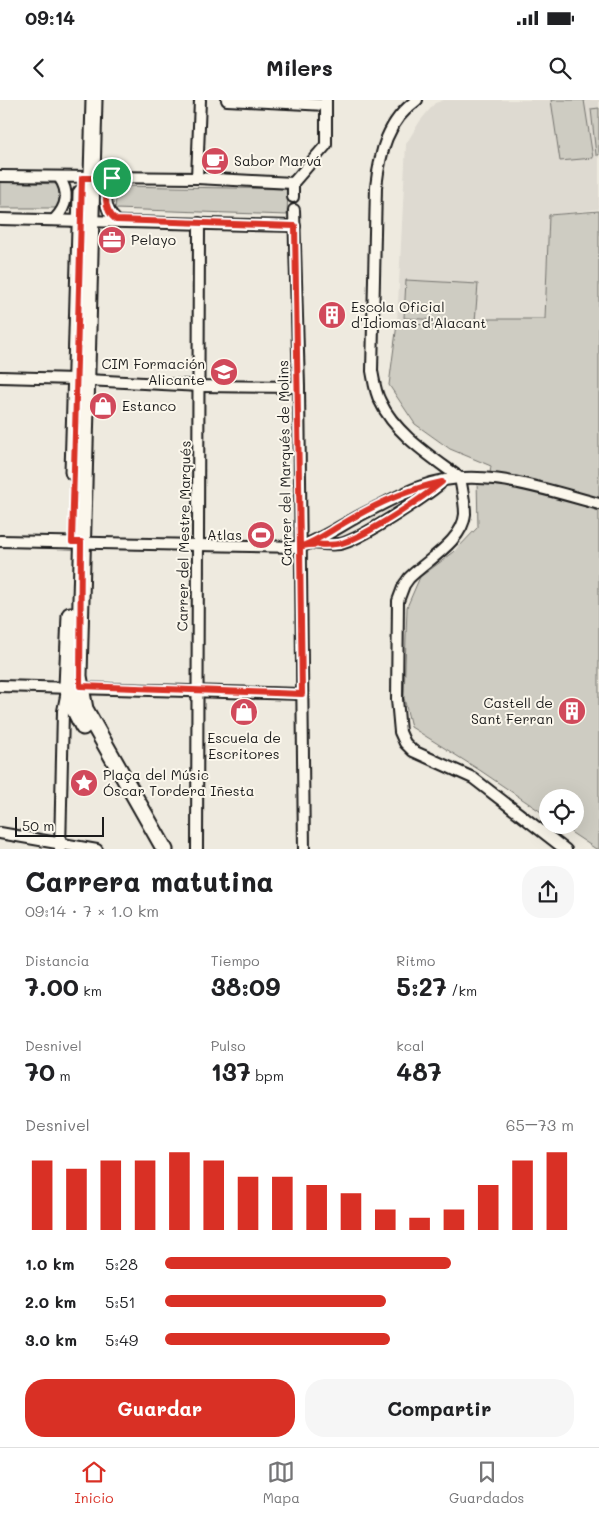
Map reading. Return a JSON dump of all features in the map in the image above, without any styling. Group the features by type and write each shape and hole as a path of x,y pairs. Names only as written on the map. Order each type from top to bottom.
{"main road":[{"path":"84,100 87,178 76,542 74,686 78,718 152,849"},
{"path":"87,178 94,100"},
{"path":"74,686 85,709 164,849"}],"street":[{"path":"198,178 200,100"},
{"path":"227,100 326,103 326,145 292,183 293,197"},
{"path":"417,100 396,121 379,157 376,187 372,371 379,400 392,420 412,440 460,478 465,512 460,529 454,538 409,578 398,601 397,699 400,732 405,743 413,751 473,778 565,849"},
{"path":"0,176 198,178 292,183"},
{"path":"55,219 63,211 67,197 59,177"},
{"path":"112,178 106,193 106,206 109,214 116,220"},
{"name":"Carrer del Marqués de Molins","path":"294,210 299,387 304,849"},
{"path":"0,219 86,219 295,226"},
{"name":"Carrer del Mestre Marqués","path":"197,849 196,689 200,386 199,223"},
{"path":"0,377 81,379 200,386 299,387"},
{"path":"0,541 300,547 313,543 345,522 421,486 460,478 498,480 599,504"},
{"path":"313,543 340,544 355,538 428,494 442,482"},
{"path":"0,686 196,689 302,694"},
{"path":"60,847 63,711 74,686"},
{"path":"0,833 60,847 85,849"}],"shaded area":[{"path":"444,100 599,100 599,209 549,215 545,319 397,324 406,144 420,121 435,103"},
{"path":"551,100 584,100 593,158 560,161"},
{"path":"599,108 599,155 596,155 591,109"},
{"path":"0,182 59,184 59,208 0,208"},
{"path":"117,186 288,189 287,215 115,209"},
{"path":"599,211 599,849 596,849 574,834 584,834 584,789 539,789 539,811 411,727 404,698 407,607 420,577 454,552 478,527 477,478 489,479 491,466 450,449 415,424 389,385 397,324 486,326 486,319 545,319 549,215"},
{"path":"406,280 478,284 475,322 404,318"}],"place":[{"name":"Sabor Marvá","path":"215,161"},
{"name":"Pelayo","path":"112,240"},
{"name":"Escola Oficial d'Idiomas d'Alacant","path":"332,315"},
{"name":"CIM Formación Alicante","path":"224,372"},
{"name":"Estanco","path":"103,406"},
{"name":"Atlas","path":"261,535"},
{"name":"Castell de Sant Ferran","path":"572,711"},
{"name":"Escuela de Escritores","path":"244,712"},
{"name":"Plaça del Músic Óscar Tordera Iñesta","path":"84,783"}],"route":[{"path":"112,178 82,178 72,542 81,542 80,686 302,694 300,547 313,543 345,522 421,486 442,482 428,494 355,538 340,544 313,543 308,544 300,547 295,226 116,220 109,214 106,206 106,193 112,178"}]}
